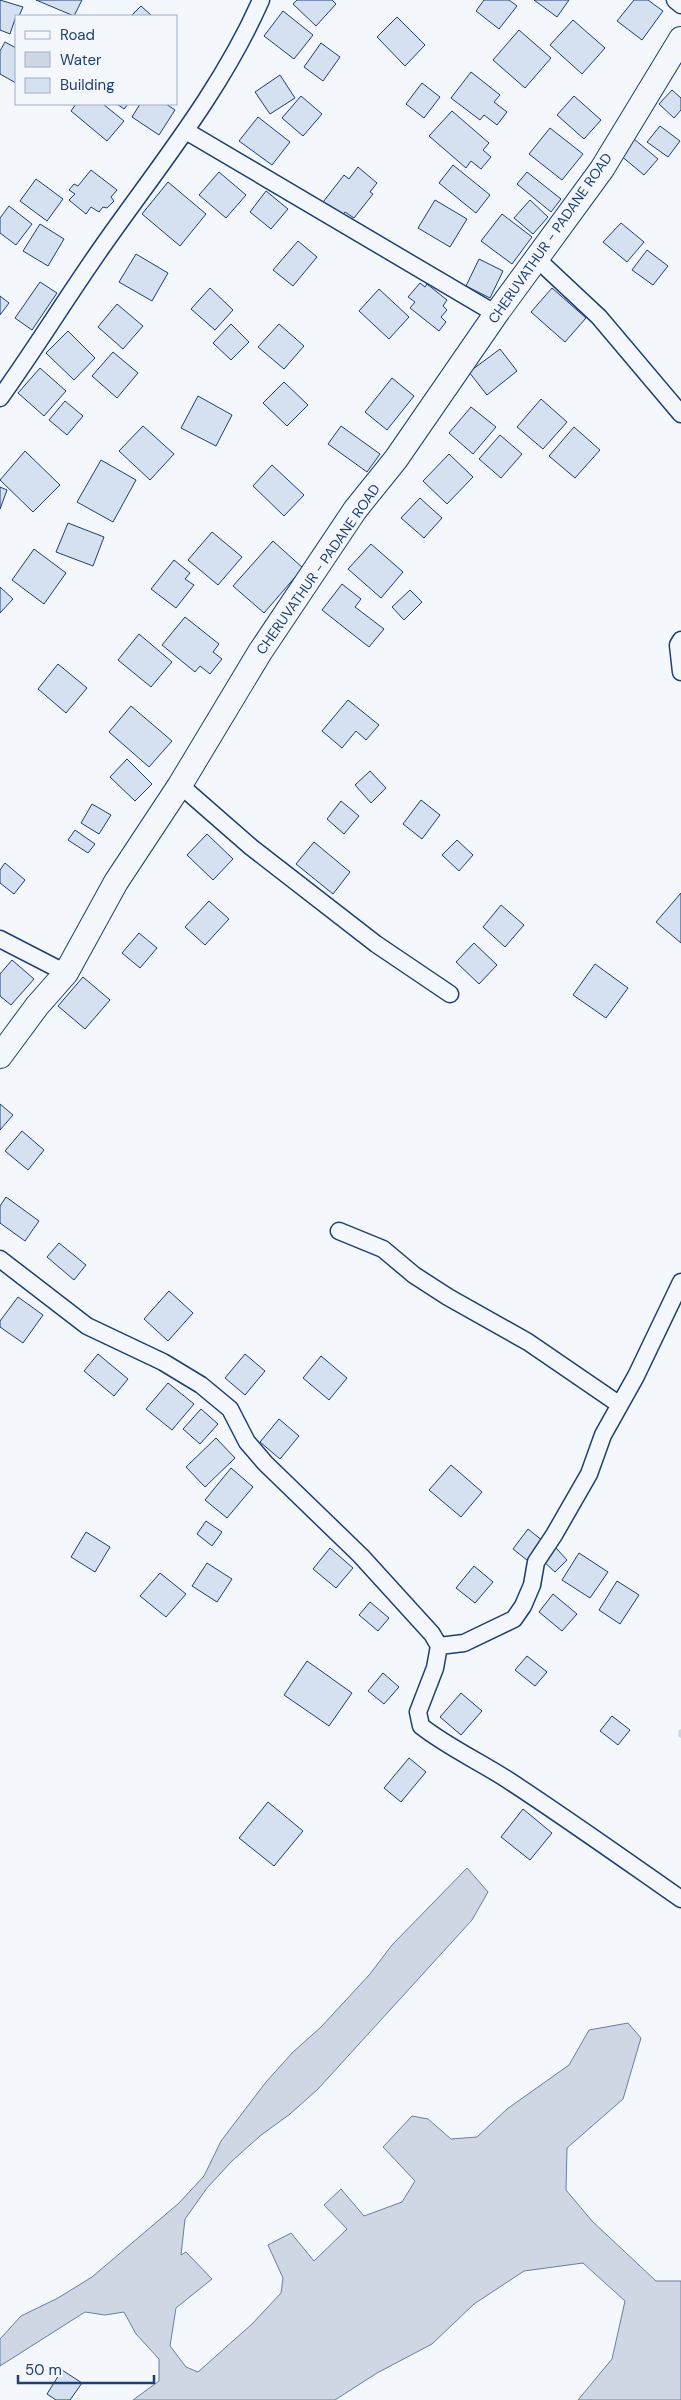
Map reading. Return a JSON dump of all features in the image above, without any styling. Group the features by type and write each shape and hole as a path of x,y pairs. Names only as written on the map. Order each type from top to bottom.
{"main road":[{"name":"CHERUVATHUR - PADANE ROAD","path":"0,1056 37,1006 66,973 116,882 180,785 260,652 355,510 396,459 496,314 602,169 681,39"}],"street":[{"path":"0,398 102,247 186,131 230,61 261,0"},
{"path":"675,0 681,6"},
{"path":"186,131 496,314"},
{"path":"536,258 599,317 681,414"},
{"path":"681,640 678,645 681,672"},
{"path":"180,785 251,847 376,944 450,994"},
{"path":"0,939 66,973"},
{"path":"339,1232 383,1249 414,1275 448,1298 528,1342 620,1405"},
{"path":"0,1259 87,1326 163,1362 201,1385 230,1409 247,1442 265,1463 361,1556 432,1634 439,1646 435,1668 418,1712 421,1726 440,1741 493,1770 681,1899"},
{"path":"439,1646 464,1642 514,1619 523,1606 532,1585 536,1562 554,1535 588,1474 602,1435 636,1376 681,1282"}],"water":[{"path":"467,1868 488,1892 472,1920 318,2089 232,2161 207,2188 185,2219 181,2255 186,2252 212,2279 176,2308 170,2346 186,2367 198,2372 252,2324 281,2293 283,2278 268,2245 291,2233 314,2261 347,2229 324,2205 341,2189 364,2216 402,2202 415,2181 383,2147 412,2116 428,2119 451,2139 477,2137 507,2109 569,2065 589,2030 628,2023 641,2038 623,2099 567,2148 566,2190 592,2221 656,2281 681,2281 681,2400 578,2400 612,2359 625,2301 583,2263 524,2271 474,2304 432,2344 377,2373 335,2400 133,2400 159,2381 159,2359 136,2334 124,2312 105,2315 85,2312 0,2366 0,2339 21,2316 58,2298 92,2277 179,2203 204,2176 221,2141 266,2082 293,2052 321,2027 370,1974 392,1945"}],"building":[{"path":"0,0 23,7 19,15 15,15 10,34 0,30"},
{"path":"36,0 82,0 74,15"},
{"path":"297,0 332,0 336,4 316,26 293,4"},
{"path":"484,0 509,0 517,6 499,29 476,11"},
{"path":"534,0 569,0 557,17"},
{"path":"634,0 648,0 663,11 642,40 617,21"},
{"path":"141,6 151,15 132,15"},
{"path":"283,11 313,35 294,59 264,36"},
{"path":"397,17 425,45 405,66 377,37"},
{"path":"573,20 605,48 582,74 550,45"},
{"path":"519,30 551,58 525,88 493,60"},
{"path":"5,42 15,47 15,82 0,74 0,51"},
{"path":"321,43 340,57 323,81 304,67"},
{"path":"471,72 500,95 494,102 507,112 497,125 484,115 480,120 451,98"},
{"path":"280,75 295,98 270,114 255,92"},
{"path":"422,83 440,97 424,118 406,104"},
{"path":"672,90 681,98 681,110 674,118 659,104"},
{"path":"301,96 322,114 303,136 282,118"},
{"path":"574,96 601,120 584,139 557,115"},
{"path":"75,105 104,105 124,121 107,141 71,111"},
{"path":"118,105 127,105 124,109"},
{"path":"139,105 168,105 175,110 159,135 132,117"},
{"path":"452,111 489,143 483,150 491,157 481,169 471,161 466,168 429,136"},
{"path":"258,117 290,142 272,165 239,141"},
{"path":"660,126 680,141 668,157 647,142"},
{"path":"550,128 583,154 562,180 529,154"},
{"path":"634,139 658,159 644,175 620,155"},
{"path":"453,165 490,195 476,213 439,183"},
{"path":"358,167 377,183 370,192 373,194 354,218 345,212 338,220 320,206 344,175 349,179"},
{"path":"91,170 117,190 111,197 114,201 107,208 103,207 99,212 91,207 86,214 69,200 75,194 69,190 74,184 78,186"},
{"path":"219,172 246,195 226,218 199,195"},
{"path":"527,172 561,199 551,212 517,184"},
{"path":"36,179 63,199 47,221 20,201"},
{"path":"168,182 206,214 180,246 142,214"},
{"path":"266,191 288,209 271,229 250,212"},
{"path":"435,200 467,219 450,247 418,228"},
{"path":"530,200 548,217 533,234 514,218"},
{"path":"9,206 32,224 16,245 0,233 0,218"},
{"path":"502,214 532,237 512,264 481,241"},
{"path":"621,223 644,242 627,262 603,242"},
{"path":"40,224 64,239 48,266 23,251"},
{"path":"298,241 317,257 293,286 273,270"},
{"path":"647,250 668,266 653,285 632,270"},
{"path":"136,254 168,273 152,301 119,282"},
{"path":"479,259 503,271 490,298 466,286"},
{"path":"40,282 57,293 32,330 15,318"},
{"path":"420,283 425,287 427,284 447,300 443,306 447,310 441,317 446,322 439,331 410,308 415,302 408,297"},
{"path":"210,288 233,310 215,330 191,309"},
{"path":"552,288 586,318 565,342 531,312"},
{"path":"379,289 409,317 389,339 359,311"},
{"path":"0,296 9,303 0,315"},
{"path":"117,304 143,326 123,349 98,327"},
{"path":"231,324 249,342 231,360 213,343"},
{"path":"279,324 304,346 284,369 258,347"},
{"path":"68,331 95,358 74,380 46,353"},
{"path":"500,349 517,371 487,395 469,372"},
{"path":"113,352 138,373 117,398 92,376"},
{"path":"40,368 66,391 44,416 18,393"},
{"path":"392,378 414,396 387,430 365,412"},
{"path":"284,382 308,405 287,426 263,403"},
{"path":"198,396 232,415 216,446 181,428"},
{"path":"541,399 567,422 543,449 517,427"},
{"path":"65,401 83,416 67,435 49,420"},
{"path":"471,407 496,427 473,454 449,433"},
{"path":"143,426 174,454 150,480 119,451"},
{"path":"341,426 380,454 367,472 328,444"},
{"path":"574,427 600,450 575,478 549,456"},
{"path":"500,435 522,454 501,478 479,459"},
{"path":"25,451 60,485 33,512 0,480"},
{"path":"449,454 473,477 447,504 423,481"},
{"path":"101,460 136,480 113,522 77,502"},
{"path":"272,465 304,495 284,516 253,486"},
{"path":"0,487 7,490 0,509"},
{"path":"420,498 442,518 424,538 401,518"},
{"path":"68,523 104,537 93,566 56,552"},
{"path":"212,532 242,557 218,585 188,560"},
{"path":"273,541 303,568 264,613 233,586"},
{"path":"371,544 403,572 381,598 348,569"},
{"path":"34,549 66,573 44,604 12,580"},
{"path":"174,560 190,573 185,579 194,585 176,608 151,589"},
{"path":"342,584 361,599 355,607 384,629 369,647 322,610"},
{"path":"0,587 13,599 0,613"},
{"path":"410,590 422,602 404,620 392,607"},
{"path":"185,617 219,644 213,652 222,659 210,674 200,666 195,672 162,645"},
{"path":"139,634 172,662 151,687 118,660"},
{"path":"58,664 87,688 66,713 38,689"},
{"path":"348,700 379,725 366,740 356,731 342,748 322,731"},
{"path":"131,706 172,741 149,767 109,732"},
{"path":"127,759 152,784 135,801 110,777"},
{"path":"370,771 386,788 371,803 355,785"},
{"path":"421,800 440,815 422,839 403,824"},
{"path":"341,801 359,816 344,834 327,819"},
{"path":"92,804 111,815 99,834 81,823"},
{"path":"75,830 95,844 88,853 68,840"},
{"path":"207,834 233,859 213,880 187,855"},
{"path":"457,840 473,855 459,871 442,855"},
{"path":"314,842 350,872 333,894 296,864"},
{"path":"5,863 25,880 14,894 0,883 0,870"},
{"path":"681,893 681,943 656,922"},
{"path":"209,901 229,919 205,945 185,927"},
{"path":"501,905 524,925 505,947 483,927"},
{"path":"139,933 157,948 140,968 122,953"},
{"path":"474,943 497,965 479,984 456,962"},
{"path":"12,960 34,979 11,1005 0,996 0,974"},
{"path":"595,964 628,988 606,1018 573,995"},
{"path":"83,977 110,1000 85,1029 58,1006"},
{"path":"0,1104 13,1115 0,1130"},
{"path":"22,1131 44,1150 28,1170 5,1151"},
{"path":"6,1197 39,1221 25,1241 0,1223 0,1206"},
{"path":"59,1243 86,1265 74,1280 47,1257"},
{"path":"169,1291 193,1313 168,1341 144,1319"},
{"path":"18,1297 43,1315 23,1343 0,1327 0,1321"},
{"path":"98,1354 128,1379 114,1396 84,1371"},
{"path":"245,1354 265,1371 245,1395 225,1378"},
{"path":"321,1356 347,1378 329,1400 303,1378"},
{"path":"168,1383 194,1404 172,1430 146,1409"},
{"path":"201,1409 218,1424 200,1444 183,1429"},
{"path":"279,1419 299,1436 280,1459 260,1442"},
{"path":"216,1438 235,1458 205,1487 186,1467"},
{"path":"451,1465 482,1492 461,1517 429,1490"},
{"path":"231,1468 253,1487 227,1518 205,1500"},
{"path":"206,1521 222,1532 212,1546 197,1534"},
{"path":"528,1529 543,1541 527,1560 513,1549"},
{"path":"86,1532 110,1547 95,1572 71,1557"},
{"path":"330,1548 353,1568 336,1588 313,1569"},
{"path":"556,1548 567,1560 555,1572 543,1561"},
{"path":"579,1553 608,1572 590,1598 562,1580"},
{"path":"207,1563 232,1579 217,1602 192,1586"},
{"path":"474,1566 493,1582 475,1603 456,1588"},
{"path":"160,1573 186,1594 166,1617 140,1596"},
{"path":"617,1581 639,1595 620,1624 599,1610"},
{"path":"553,1594 577,1614 562,1631 539,1612"},
{"path":"370,1602 389,1618 378,1631 359,1615"},
{"path":"527,1656 547,1672 535,1686 515,1670"},
{"path":"307,1661 352,1693 329,1726 284,1695"},
{"path":"383,1673 399,1687 384,1704 368,1691"},
{"path":"461,1693 482,1711 461,1735 440,1717"},
{"path":"612,1716 630,1730 618,1745 600,1731"},
{"path":"409,1758 426,1772 401,1802 384,1788"},
{"path":"268,1802 303,1831 274,1866 239,1838"},
{"path":"523,1809 552,1833 530,1860 501,1837"},
{"path":"62,2370 82,2383 70,2400 56,2400 47,2394"}]}
